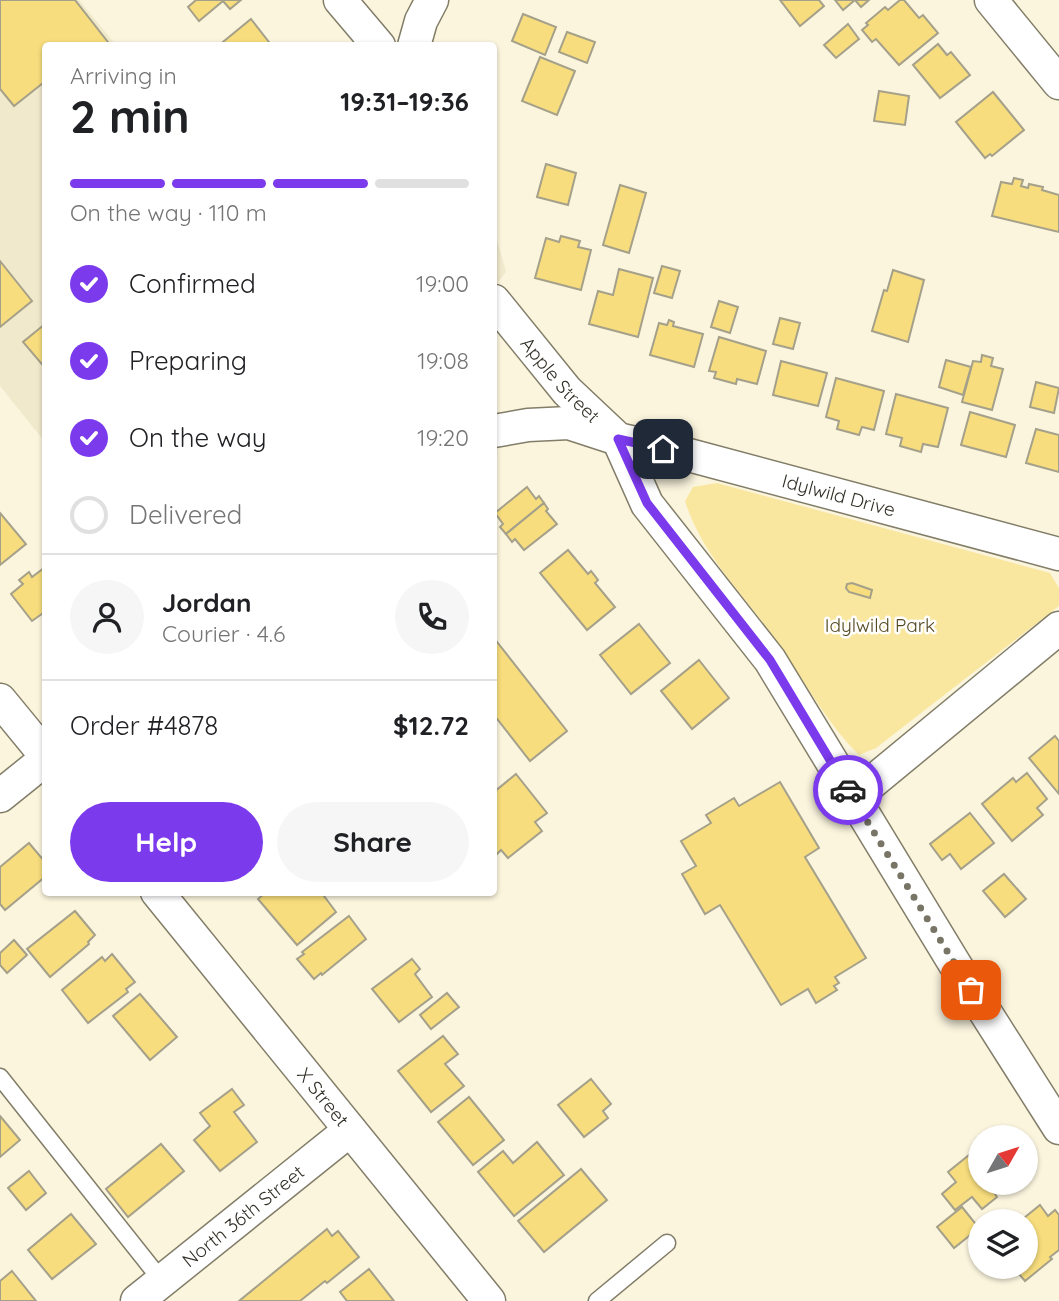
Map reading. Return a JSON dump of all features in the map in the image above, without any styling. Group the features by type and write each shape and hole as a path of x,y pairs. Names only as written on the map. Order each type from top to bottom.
{"street":[{"path":"340,0 376,42"},
{"path":"415,42 421,21 432,0"},
{"path":"992,0 1059,83"},
{"name":"Apple Street","path":"497,305 567,391 618,439 647,503 770,660 956,967 1059,1128"},
{"name":"Idylwild Drive","path":"497,430 528,425 569,423 618,439 685,454 1059,554"},
{"path":"853,798 1059,628"},
{"path":"0,700 42,753"},
{"path":"0,796 42,761"},
{"name":"X Street","path":"160,896 489,1301"},
{"name":"North 36th Street","path":"137,1301 349,1130"}],"lane":[{"path":"0,1077 162,1281"},
{"path":"597,1301 667,1243"}],"shaded area":[{"path":"0,0 79,0 114,42 42,42 42,438 0,386"},
{"path":"497,240 506,272 497,283"}],"green space":[{"name":"Idylwild Park","path":"717,483 1050,573 1059,588 1059,606 876,748 859,755 824,713 773,636 723,572 701,538 685,501 693,487"}],"building":[{"path":"0,0 75,0 108,42 42,42 42,84 14,106 0,89"},
{"path":"196,0 241,0 230,9 223,1 199,21 188,7"},
{"path":"780,0 819,0 824,6 800,26"},
{"path":"835,0 855,0 843,10"},
{"path":"855,0 869,0 861,7"},
{"path":"900,0 904,0 919,18 923,15 938,33 899,65 876,39 872,42 862,30 868,25 866,23 885,7 888,10"},
{"path":"523,14 556,27 545,55 512,41"},
{"path":"251,19 269,42 223,42"},
{"path":"848,24 859,39 836,58 824,45"},
{"path":"567,32 595,42 587,63 559,52"},
{"path":"938,44 947,55 951,52 970,75 940,98 913,65"},
{"path":"540,57 575,71 557,115 522,101"},
{"path":"879,91 909,96 905,125 874,121"},
{"path":"993,92 1024,130 992,156 990,154 985,158 956,122"},
{"path":"546,164 576,173 568,205 537,197"},
{"path":"1014,178 1023,180 1021,186 1028,188 1029,184 1043,187 1042,190 1059,195 1059,232 992,216 1001,182 1012,184"},
{"path":"620,185 646,193 629,253 603,245"},
{"path":"561,236 580,241 578,247 591,250 581,290 535,278 546,238 559,242"},
{"path":"0,261 32,301 0,327"},
{"path":"662,266 680,271 672,298 654,293"},
{"path":"619,269 653,278 638,337 589,324 598,291 613,295"},
{"path":"893,270 924,280 908,342 872,331"},
{"path":"719,301 738,307 730,333 711,327"},
{"path":"780,318 800,323 793,349 773,344"},
{"path":"669,320 674,322 673,326 703,334 694,367 650,355 659,323 667,325"},
{"path":"42,326 42,364 23,342"},
{"path":"719,337 766,351 757,384 737,379 736,384 714,378 716,372 709,371"},
{"path":"982,355 993,358 991,366 1003,369 992,410 962,402 973,361 981,362"},
{"path":"946,360 971,367 963,395 939,387"},
{"path":"781,361 827,373 818,406 773,395"},
{"path":"836,378 884,391 874,430 862,427 859,435 837,429 839,421 826,417"},
{"path":"1036,382 1059,388 1054,413 1030,407"},
{"path":"896,394 948,408 938,447 923,444 921,452 900,446 902,438 886,434"},
{"path":"970,412 1015,425 1006,457 961,445"},
{"path":"1036,429 1059,435 1059,472 1026,463"},
{"path":"527,487 536,499 539,496 544,503 506,534 500,527 503,524 497,511"},
{"path":"544,503 548,509 546,511 557,524 524,550 515,539 512,542 506,534"},
{"path":"0,513 26,544 0,565"},
{"path":"568,550 588,574 591,571 598,580 595,583 615,607 587,630 540,573"},
{"path":"42,570 42,614 32,621 11,594 23,584 19,580 29,572 32,577"},
{"path":"852,583 872,590 870,598 849,592 847,584"},
{"path":"639,624 670,663 631,694 600,655"},
{"path":"497,642 567,731 530,761 497,719"},
{"path":"699,660 729,698 692,729 661,691"},
{"path":"1055,736 1059,741 1059,794 1029,758"},
{"path":"1027,773 1047,799 1037,808 1043,815 1012,841 982,804 1013,778 1016,782"},
{"path":"516,774 547,813 535,822 542,831 508,858 501,850 497,854 497,790"},
{"path":"780,782 819,848 805,857 866,958 835,977 839,983 834,986 837,990 816,1003 808,989 781,1005 720,905 705,914 682,874 696,866 681,841 711,823 706,815 734,798 739,806"},
{"path":"970,813 994,843 961,869 950,854 942,860 930,844"},
{"path":"29,843 42,858 42,879 5,910 0,904 0,867"},
{"path":"1004,874 1026,899 1005,917 983,891"},
{"path":"261,896 324,896 336,912 297,945 258,899"},
{"path":"75,911 95,935 89,944 50,977 27,949"},
{"path":"349,916 366,939 314,979 297,959 304,954 302,952"},
{"path":"14,940 27,955 7,973 0,965 0,953"},
{"path":"112,954 135,982 126,989 128,992 88,1023 62,990 102,957 105,961"},
{"path":"412,959 420,969 415,974 432,997 399,1022 372,989"},
{"path":"447,993 459,1007 431,1029 420,1015"},
{"path":"140,994 177,1037 150,1060 113,1016"},
{"path":"443,1036 458,1054 445,1064 464,1086 431,1112 398,1071"},
{"path":"591,1079 611,1104 603,1111 608,1118 584,1137 558,1105"},
{"path":"232,1089 244,1105 234,1112 257,1142 220,1171 194,1140 210,1126 200,1113"},
{"path":"469,1097 504,1140 473,1165 438,1122"},
{"path":"0,1116 20,1140 0,1157"},
{"path":"537,1142 564,1175 514,1216 478,1172 503,1151 513,1163"},
{"path":"161,1144 184,1171 128,1217 106,1189"},
{"path":"968,1156 968,1195 997,1197 982,1209 972,1197 955,1210 942,1194 956,1182 948,1172"},
{"path":"581,1169 607,1200 544,1252 518,1221"},
{"path":"29,1171 46,1193 26,1210 8,1188"},
{"path":"1040,1205 1048,1216 1055,1210 1059,1215 1059,1250 1038,1270 1038,1209 1035,1209"},
{"path":"962,1207 968,1214 968,1237 954,1248 937,1227"},
{"path":"71,1214 96,1244 52,1279 28,1250"},
{"path":"327,1229 332,1236 338,1231 359,1257 300,1301 239,1301"},
{"path":"369,1269 394,1301 347,1301 340,1292"},
{"path":"12,1271 36,1301 0,1301 0,1281"}],"way so far":[{"path":"848,790 971,990"}],"route":[{"path":"663,449 618,439 647,503 770,660 848,790"}]}
